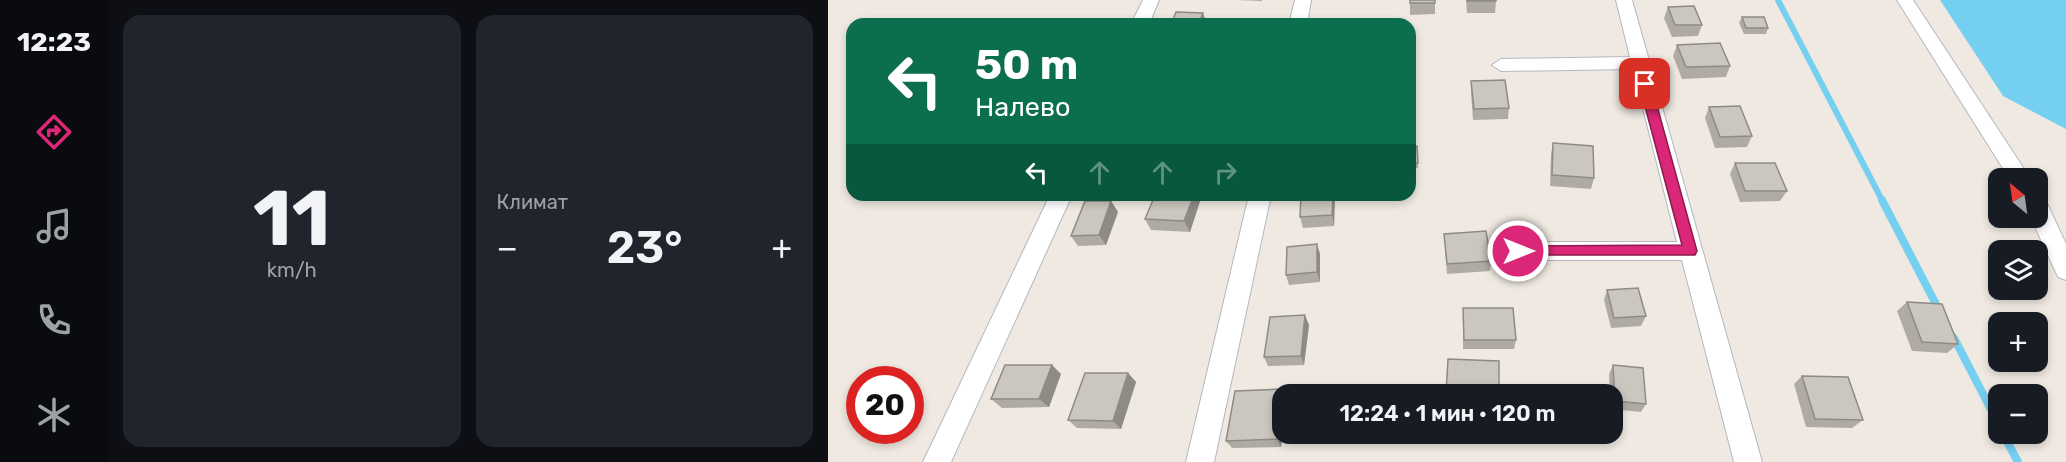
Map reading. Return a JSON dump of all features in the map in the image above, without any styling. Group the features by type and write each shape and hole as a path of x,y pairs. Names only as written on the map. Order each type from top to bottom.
{"street":[{"path":"1143,18 1151,0"},
{"path":"1299,18 1303,0"},
{"path":"1624,0 1748,462"},
{"path":"1905,0 2014,168"},
{"path":"1501,65 1640,63"},
{"path":"937,462 1058,201"},
{"path":"1200,462 1259,201"},
{"path":"2047,228 2066,270"},
{"path":"1518,251 1690,251"}],"water":[{"path":"1940,0 2066,0 2066,129 2003,96"}],"building":[{"path":"1410,0 1435,0 1435,3 1410,3"},
{"path":"1496,0 1496,1 1467,1"},
{"path":"1694,6 1702,25 1675,25 1668,7"},
{"path":"1176,12 1203,13 1201,18 1174,18"},
{"path":"1742,17 1764,17 1768,28 1746,28"},
{"path":"1720,43 1730,66 1686,67 1677,45"},
{"path":"1505,80 1509,108 1474,109 1471,81"},
{"path":"1740,106 1752,136 1720,137 1709,107"},
{"path":"1553,143 1593,146 1594,178 1552,175"},
{"path":"1417,146 1418,163 1416,163"},
{"path":"1735,163 1775,163 1787,191 1745,191"},
{"path":"1085,201 1111,201 1099,235 1071,236"},
{"path":"1152,201 1192,201 1184,221 1145,219"},
{"path":"1301,201 1333,201 1332,215 1300,217"},
{"path":"1486,231 1491,261 1447,264 1444,234"},
{"path":"1317,244 1317,272 1286,275 1287,247"},
{"path":"1638,288 1646,316 1614,318 1607,290"},
{"path":"1907,302 1942,304 1958,344 1922,342"},
{"path":"1463,308 1513,308 1516,340 1464,340"},
{"path":"1305,315 1301,356 1264,357 1270,317"},
{"path":"1448,359 1499,361 1499,384 1447,384"},
{"path":"1005,365 1052,365 1039,399 991,399"},
{"path":"1613,365 1643,368 1646,404 1623,402 1623,384 1614,384"},
{"path":"1085,373 1128,373 1113,421 1068,420"},
{"path":"1802,376 1848,377 1863,420 1815,419"},
{"path":"1272,389 1272,439 1226,441 1235,391"}],"waterway":[{"path":"1778,0 1883,202"},
{"path":"1882,200 1940,312"},
{"path":"1954,338 1988,404"},
{"path":"2008,444 2018,462"}],"route":[{"path":"1518,251 1690,251 1645,84"}]}
